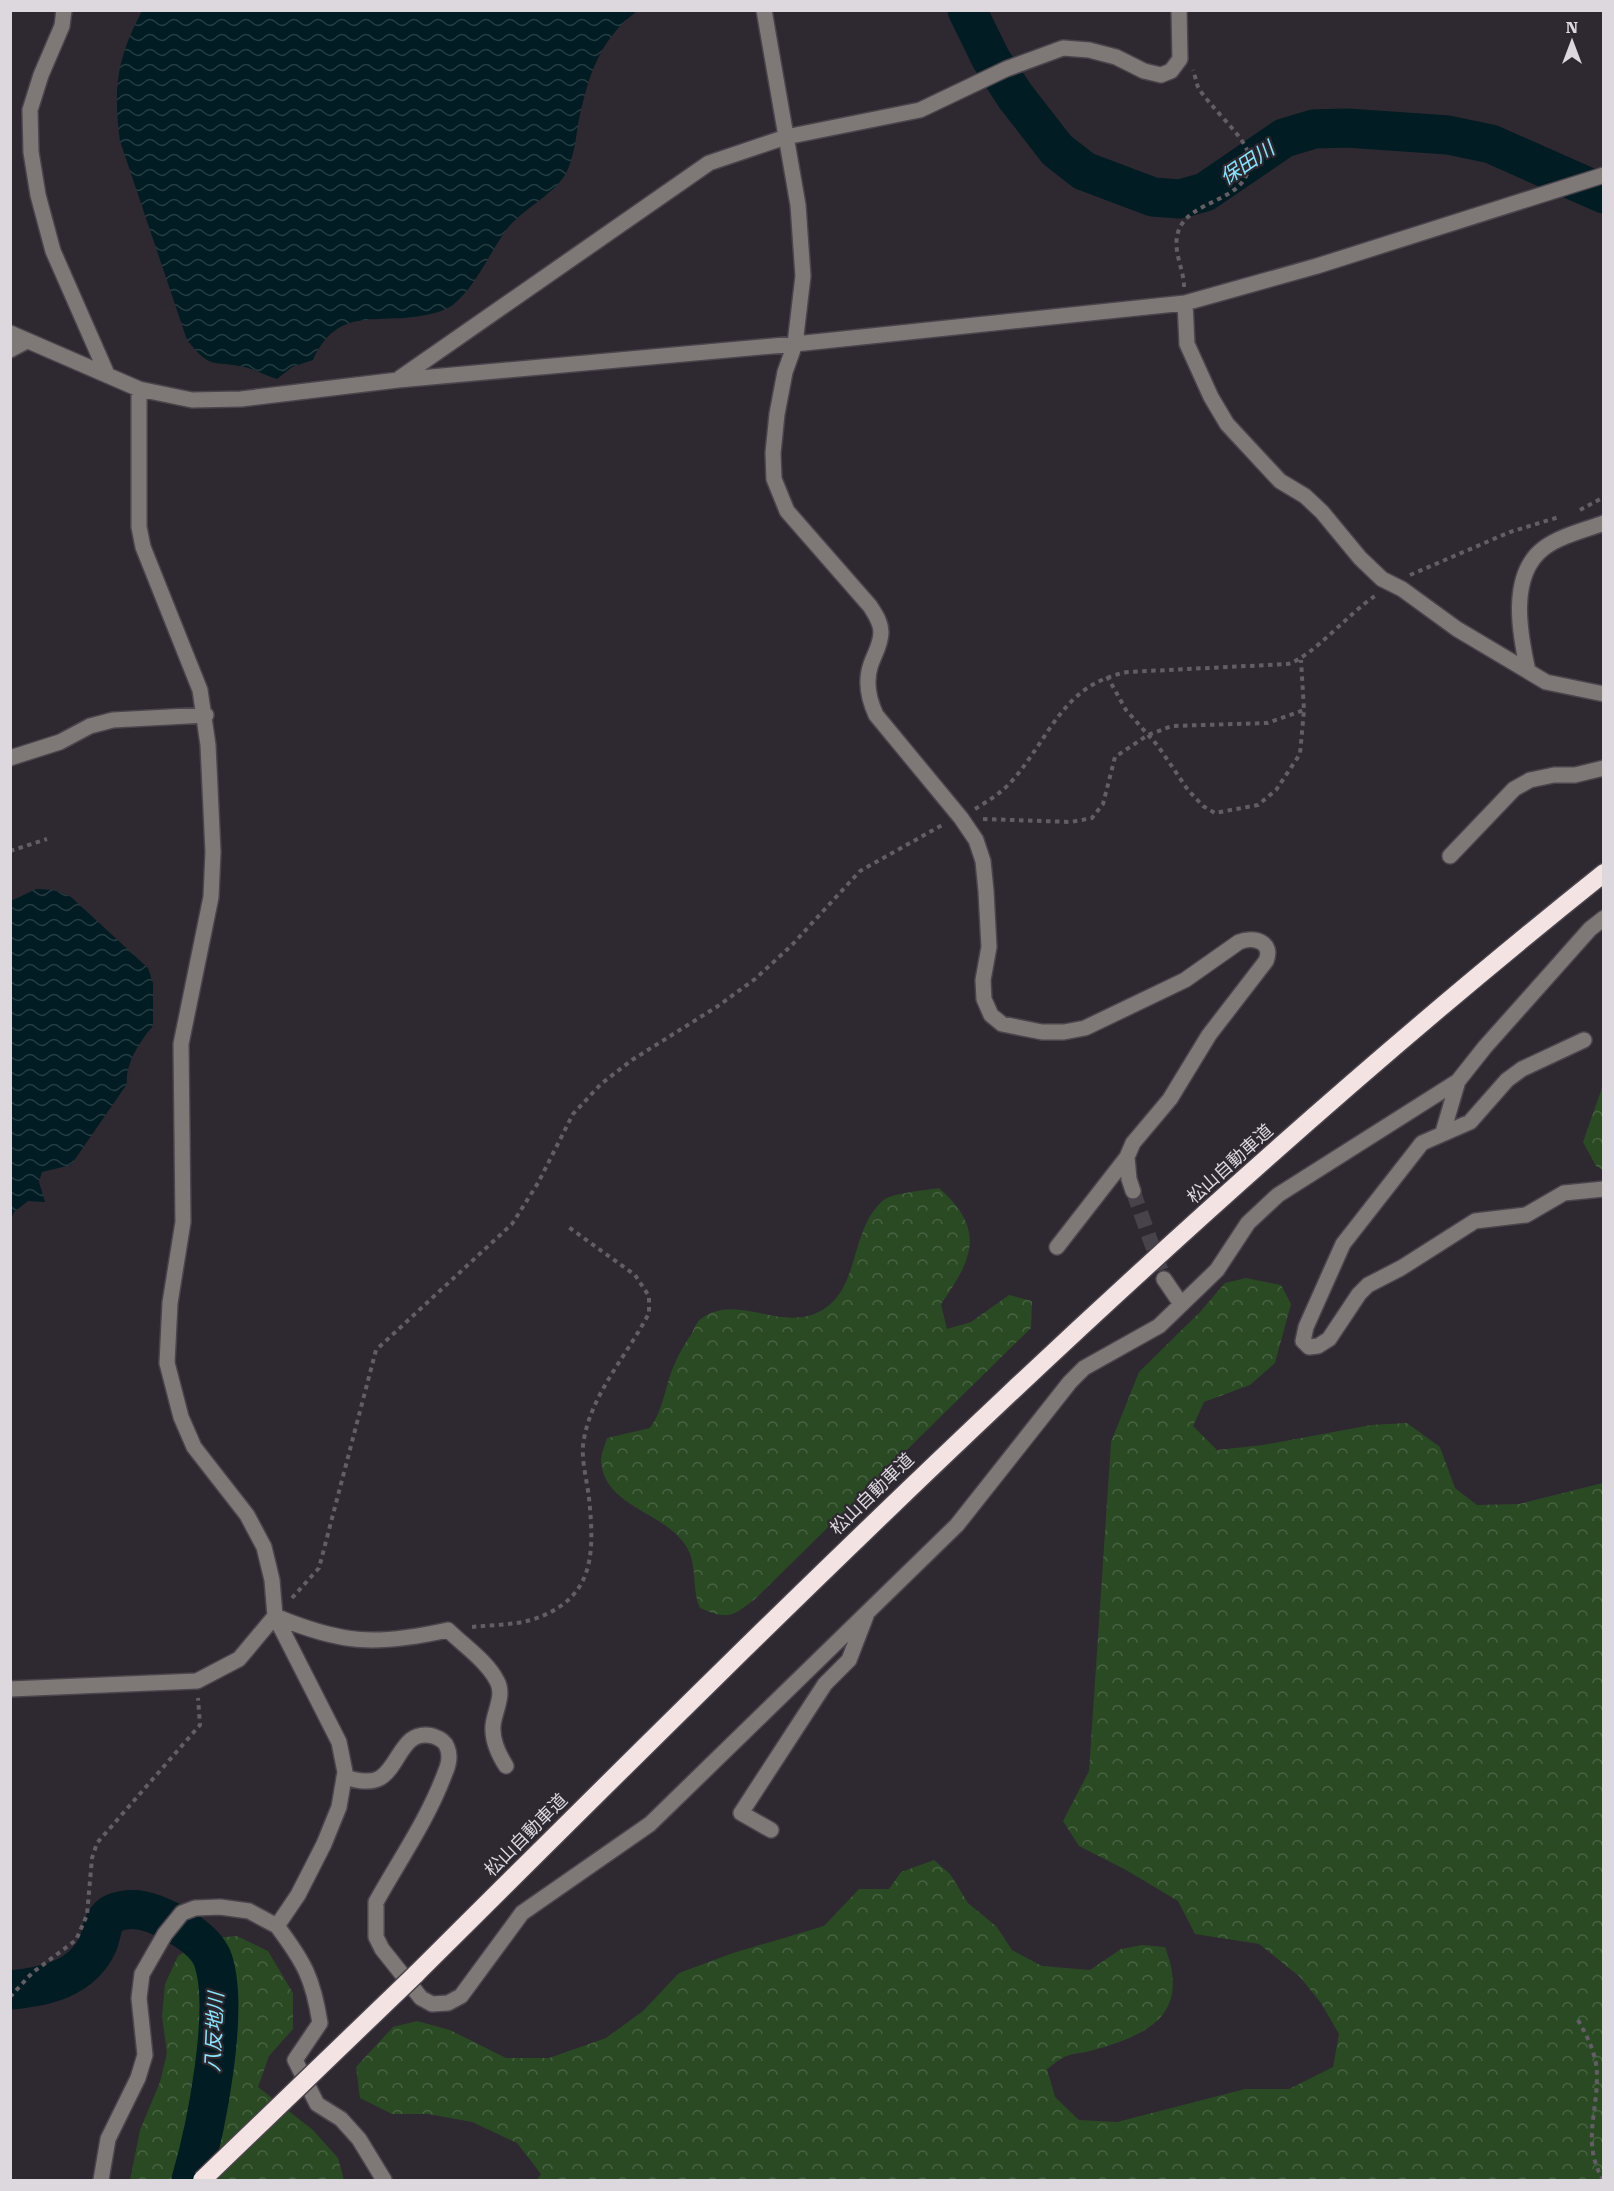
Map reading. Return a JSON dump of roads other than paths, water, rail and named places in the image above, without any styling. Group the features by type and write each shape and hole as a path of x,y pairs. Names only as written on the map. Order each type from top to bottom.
{"highway":[{"name":"松山自動車道","path":"202,2181 415,1975 679,1712 957,1441 1306,1125 1507,950 1604,873"}],"street":[{"path":"64,10 62,26 41,75 30,110 31,152 38,195 53,251 107,374"},
{"path":"764,10 798,205 803,266 795,344 777,414 772,453 774,479 787,511 870,606 878,619 881,631 879,645 870,666 869,682 870,701 876,715 961,818 976,840 983,861 989,947 983,980 984,999 991,1015 1002,1024 1042,1032 1064,1032 1085,1028 1185,980 1239,942 1248,939 1260,941 1267,947 1269,955 1209,1035 1170,1099 1133,1143 1127,1157 1057,1248"},
{"path":"398,380 710,163 786,137 920,110 1006,69 1063,48 1089,50 1116,57 1144,71 1161,75 1171,71 1180,59 1179,10"},
{"path":"10,333 25,342 139,389 192,400 241,399 398,380 795,344 1185,303 1317,266 1604,175"},
{"path":"1185,303 1187,344 1211,397 1227,424 1280,481 1305,496 1322,512 1360,558 1382,579 1457,629 1546,682 1565,688 1604,694"},
{"path":"10,350 25,342"},
{"path":"139,389 139,527 156,579 194,670 206,715 213,852 211,897 181,1044 183,1222 170,1303 167,1363 180,1417 194,1447 247,1515 264,1547 272,1580 275,1616 339,1742 345,1777 339,1807 324,1844 298,1895 277,1926"},
{"path":"1528,671 1522,644 1520,616 1522,585 1530,564 1543,549 1604,523"},
{"path":"10,758 60,742 90,726 113,720 206,715"},
{"path":"1450,856 1514,789 1530,780 1554,775 1575,775 1604,768"},
{"path":"345,1777 363,1782 378,1780 410,1740 416,1737 434,1736 445,1742 449,1752 445,1775 434,1803 376,1902 374,1920 376,1937 381,1949 421,1998 432,2004 448,2003 461,1996 472,1984 522,1913 650,1824 957,1525 1070,1382 1084,1368 1159,1326 1217,1270 1248,1223 1261,1209 1458,1081 1575,946 1604,918"},
{"path":"1584,1040 1522,1069 1507,1080 1470,1122 1422,1143 1343,1244 1306,1326 1303,1341 1309,1347 1318,1346 1329,1339 1359,1294 1368,1285 1401,1268 1475,1221 1526,1215 1564,1193 1604,1189"},
{"path":"1443,1132 1458,1081"},
{"path":"1127,1157 1129,1179 1133,1191"},
{"path":"1164,1279 1181,1304"},
{"path":"771,1830 741,1813 825,1684 849,1660 867,1612"},
{"path":"275,1616 317,1634 345,1640 406,1640 448,1630 491,1672 499,1683 500,1696 492,1728 495,1742 506,1766"},
{"path":"10,1689 197,1680 239,1659 275,1616"},
{"path":"101,2181 108,2139 138,2078 145,2055 139,1998 142,1974 165,1934 182,1913 195,1908 220,1907 249,1911 277,1926 301,1958 315,1990 320,2023 296,2060 317,2104 342,2119 359,2139 384,2181"}],"water":[{"path":"143,10 637,11 613,35 597,61 586,91 568,169 549,193 507,229 463,295 449,308 426,315 347,324 334,331 323,343 313,360 292,367 277,379 245,367 219,364 208,360 187,340 120,141 117,105 119,74 127,44"},
{"path":"36,889 55,890 71,897 148,968 153,983 153,1026 131,1061 127,1084 71,1165 42,1172 39,1182 45,1202 28,1201 14,1212 11,1220 11,901"}],"waterway":[{"name":"保田川","path":"967,10 991,59 1015,96 1057,150 1084,171 1153,197 1180,199 1205,192 1284,138 1314,129 1347,128 1448,135 1491,144 1604,194"},
{"name":"八反地川","path":"10,1990 49,1983 61,1979 82,1966 98,1944 107,1919 110,1915 121,1911 136,1910 156,1915 182,1928 201,1942 213,1960 218,1982 219,2008 209,2101 191,2180"}],"tunnel":[{"path":"1133,1191 1164,1279"}]}
